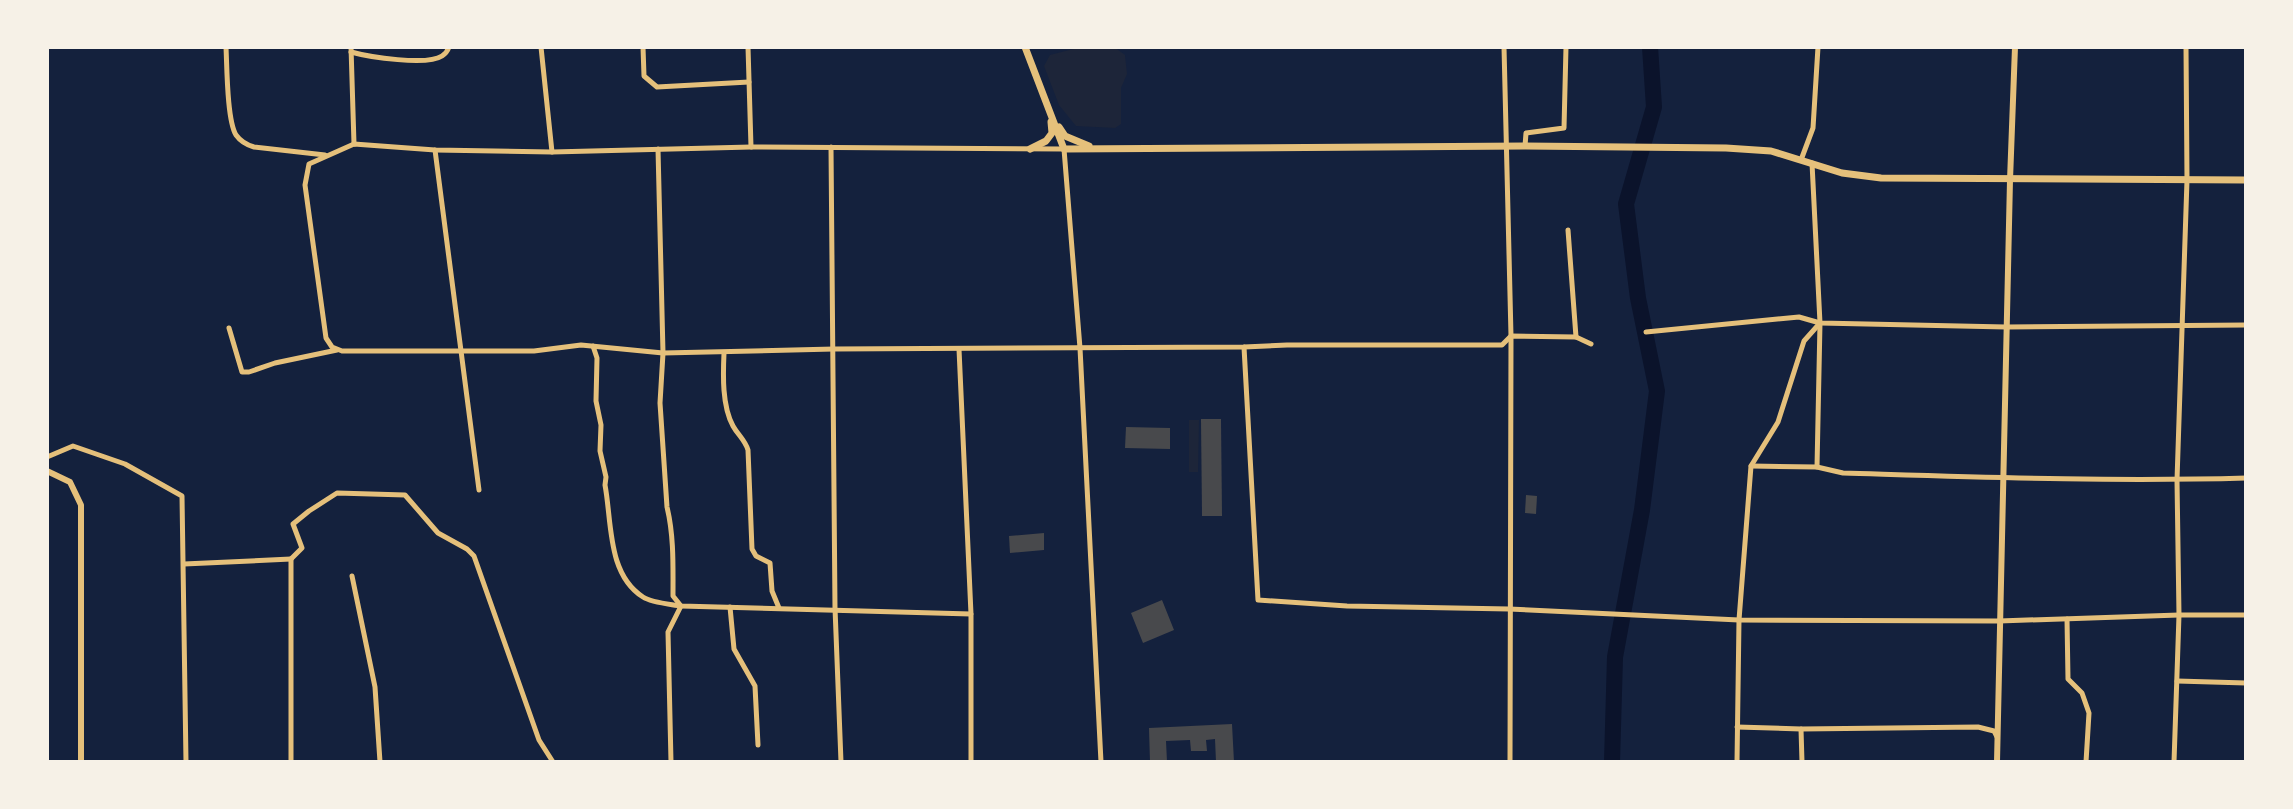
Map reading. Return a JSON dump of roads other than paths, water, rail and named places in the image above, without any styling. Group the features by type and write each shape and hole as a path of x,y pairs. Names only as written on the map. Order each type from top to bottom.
{"main road":[{"path":"1025,47 1064,149 1505,146 1727,148 1772,151 1842,173 1881,177 2246,180"},
{"path":"1051,115 1065,136 1078,143 1099,148"},
{"path":"1030,149 1046,141 1052,133 1051,115"}],"street":[{"path":"226,47 232,125 239,139 254,147 328,156"},
{"path":"354,144 351,50 375,58 432,60 444,56 449,47"},
{"path":"541,47 552,152"},
{"path":"643,47 645,76 657,88 749,82"},
{"path":"748,47 751,147"},
{"path":"1504,47 1511,336 1510,762"},
{"path":"1525,146 1526,133 1564,128 1566,47"},
{"path":"1801,160 1813,128 1818,47"},
{"path":"1997,762 2015,47"},
{"path":"2175,762 2179,615 2177,480 2187,180 2186,47"},
{"path":"337,349 332,347 326,338 304,185 309,164 354,144 435,150 552,152 751,147 1064,149 1080,348 1101,762"},
{"path":"831,147 835,608 841,762"},
{"path":"658,149 663,353 660,403 666,497 671,524 673,596 681,606"},
{"path":"435,150 479,491"},
{"path":"1812,163 1820,323 1817,467"},
{"path":"1568,230 1576,337"},
{"path":"1646,332 1799,317 1820,323 2006,327 2246,325"},
{"path":"1737,762 1739,620 1752,466 1778,422 1804,341 1820,323"},
{"path":"229,328 242,372 337,349 534,351 593,346 663,353 724,353 834,349 1502,345 1511,336 1576,337 1591,345"},
{"path":"593,346 597,358 596,401 601,425 600,452 618,568 645,599 681,606 835,608 971,614"},
{"path":"1244,347 1258,600 1347,606 1509,609 1739,620 1999,621 2246,615"},
{"path":"959,349 971,614 971,762"},
{"path":"724,353 726,404 731,424 748,450 752,549 756,556 770,563 772,591 779,607"},
{"path":"47,457 74,446 125,464 182,496 186,762"},
{"path":"1752,466 1817,467 1843,473 2003,478 2246,478"},
{"path":"47,471 70,482 81,505 81,762"},
{"path":"184,564 291,559 302,548 293,524 337,493 405,495 438,533 467,549 474,556 539,740 553,762"},
{"path":"291,559 291,762"},
{"path":"352,576 375,687 380,762"},
{"path":"671,762 668,632 681,606"},
{"path":"730,607 734,649 755,686 758,745"},
{"path":"2067,619 2068,679 2082,693 2089,713 2086,762"},
{"path":"2177,681 2246,683"},
{"path":"1737,727 1978,727 1994,731 1997,737"},
{"path":"1801,729 1802,762"}],"waterway":[{"path":"1612,762 1615,657 1642,510 1657,391 1638,298 1626,204 1654,107 1650,47"}]}
